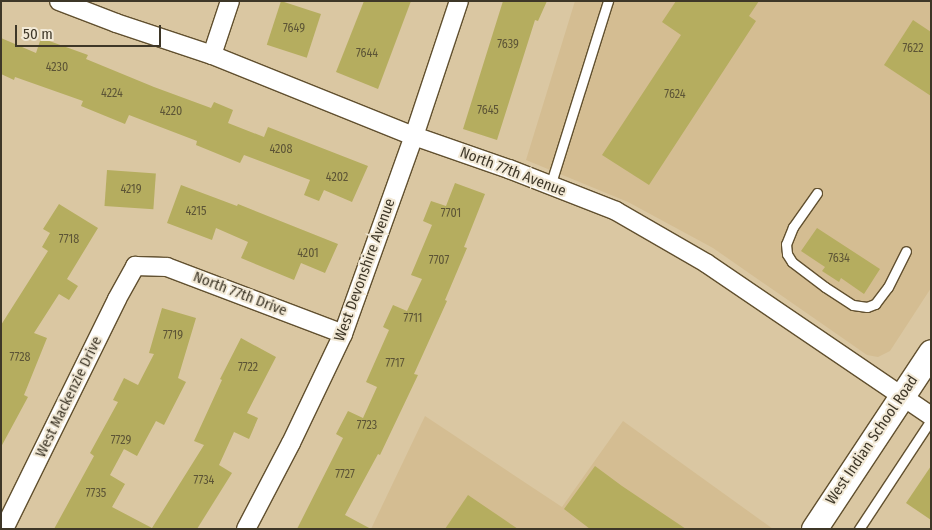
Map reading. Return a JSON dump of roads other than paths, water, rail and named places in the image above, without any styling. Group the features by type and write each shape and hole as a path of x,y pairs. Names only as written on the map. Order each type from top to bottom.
{"main road":[{"name":"West Indian School Road","path":"814,529 931,352"}],"street":[{"name":"North 77th Avenue","path":"59,1 116,23 212,55 414,136 509,169 616,211 706,263 931,416"},
{"path":"212,55 230,1"},
{"name":"West Devonshire Avenue","path":"246,529 291,443 343,334 414,136 458,1"},
{"name":"North 77th Drive","path":"135,266 167,267 343,334"},
{"name":"West Mackenzie Drive","path":"4,529 116,299 135,266"}],"lane":[{"path":"550,186 608,1"},
{"path":"817,193 793,227 786,244 787,254 792,262 825,287 853,305 867,307 875,304 888,287 906,251"},
{"path":"859,529 931,420"}]}
